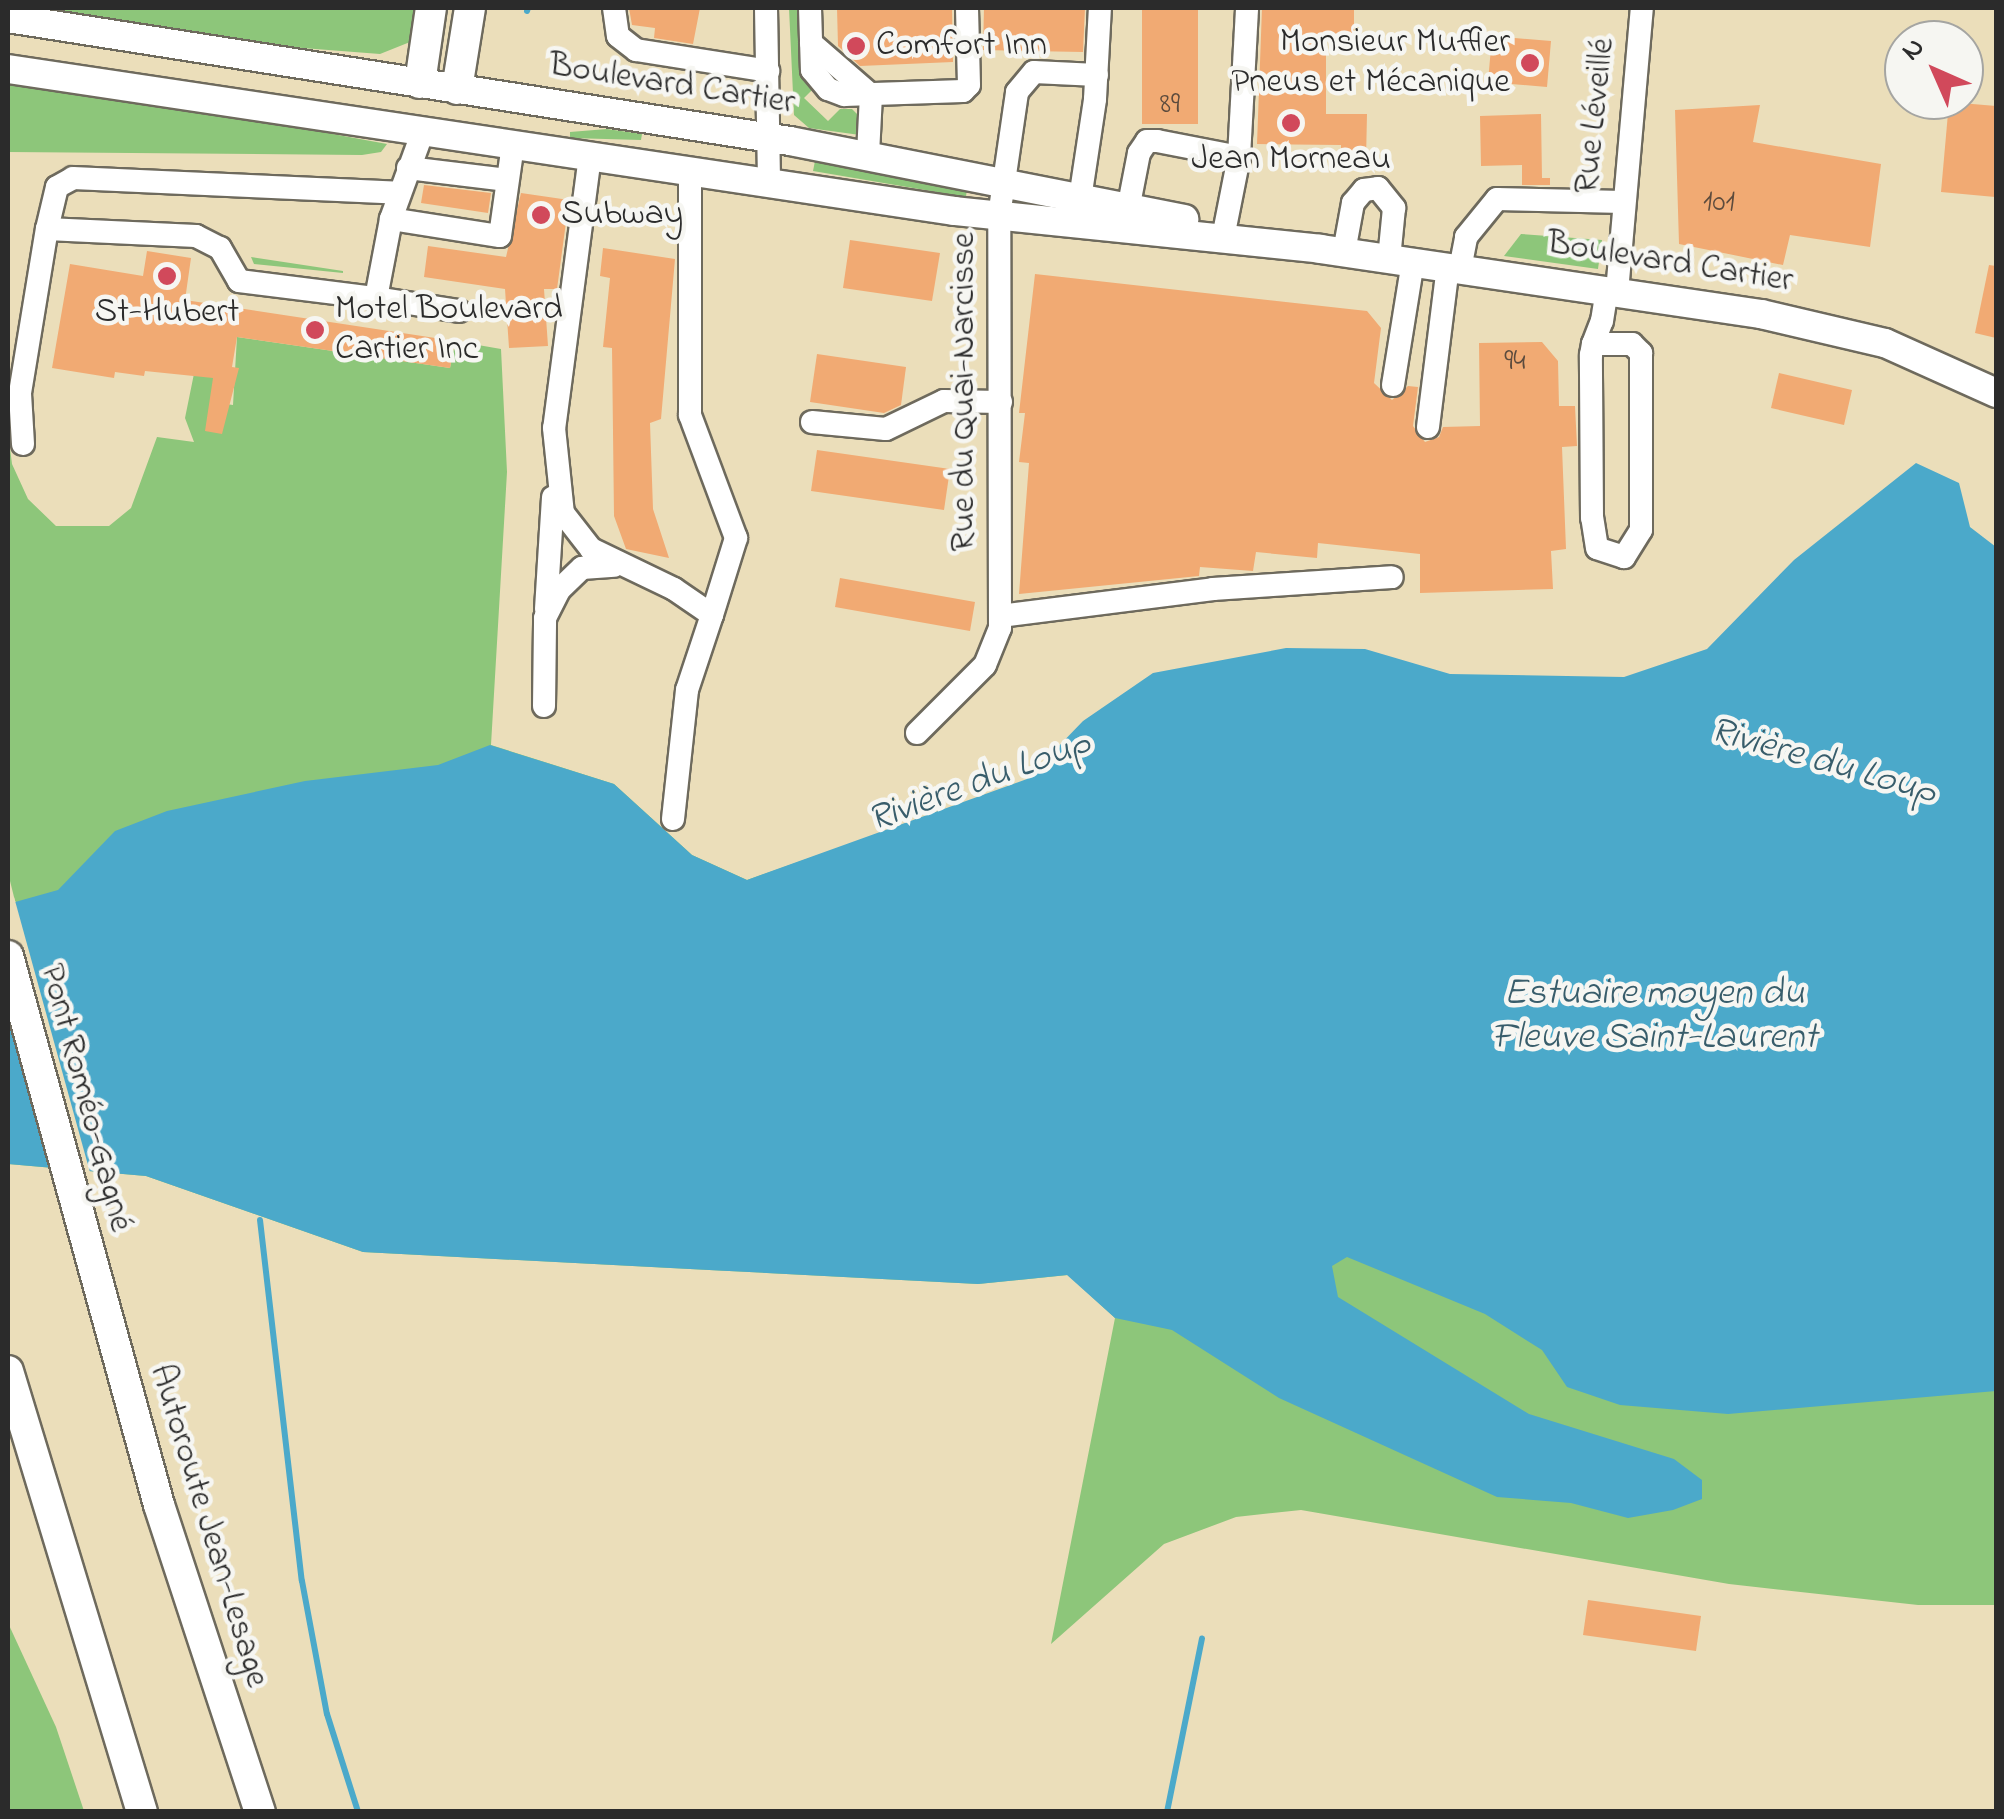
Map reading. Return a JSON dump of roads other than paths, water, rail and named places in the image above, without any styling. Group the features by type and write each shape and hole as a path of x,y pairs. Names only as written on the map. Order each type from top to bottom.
{"highway":[{"path":"420,82 431,8"},
{"path":"457,89 470,8"},
{"name":"Pont Roméo-Gagné","path":"8,956 91,1260"},
{"name":"Autoroute Jean-Lesage","path":"91,1260 159,1505 260,1812"},
{"path":"8,1371 142,1812"}],"main road":[{"name":"Boulevard Cartier","path":"8,18 769,138 1005,181 1078,210 1612,291 1844,332 1931,360 1996,392"},
{"name":"Boulevard Cartier","path":"8,69 999,216 1078,210"},
{"path":"420,82 428,132"},
{"path":"428,132 457,89"}],"street":[{"path":"614,8 618,36 636,50 768,71"},
{"path":"766,8 768,183"},
{"path":"810,8 812,70 828,89 871,95 963,91 969,85 968,8"},
{"path":"1078,210 1098,74 1100,8"},
{"path":"1223,233 1240,157 1247,8"},
{"name":"Rue Léveillé","path":"1593,344 1632,344 1641,352 1641,530 1633,551 1615,558 1602,553 1593,537 1593,344 1612,291 1642,8"},
{"name":"Rue du Quai-Narcisse","path":"917,733 985,665 1001,609 999,216 1017,92 1026,74 1098,74"},
{"path":"868,155 871,95"},
{"path":"376,298 398,192 428,132"},
{"path":"1127,218 1147,140 1240,157"},
{"path":"390,219 500,236 513,144"},
{"path":"544,706 545,618 562,340 590,156"},
{"path":"408,168 507,180"},
{"path":"673,819 687,690 736,538 690,414 690,171"},
{"path":"23,444 20,393 57,188 73,178 398,192"},
{"path":"1332,250 1352,203 1364,190 1378,188 1394,208 1401,260 1392,385"},
{"path":"1428,428 1454,268 1466,237 1497,199 1578,196 1623,202"},
{"path":"47,229 196,236 220,248 239,281 459,311"},
{"path":"812,422 886,429 944,401 1001,402"},
{"path":"554,472 574,534 618,566 674,588 712,615"},
{"path":"545,618 559,590 582,568 618,566"},
{"path":"1001,609 1392,577"}],"water":[{"name":"Estuaire moyen du Fleuve Saint-Laurent","path":"1916,463 1959,483 1970,527 1996,547 1996,1391 1728,1414 1620,1405 1567,1387 1542,1350 1485,1314 1347,1257 1332,1266 1338,1297 1529,1414 1674,1459 1702,1480 1702,1499 1673,1510 1628,1518 1571,1503 1497,1497 1279,1398 1172,1330 1115,1318 1067,1275 978,1284 363,1252 146,1176 8,1164 8,904 58,890 115,831 167,811 305,781 438,765 490,745 614,784 692,855 747,880 1027,779 1083,721 1153,673 1286,648 1365,649 1450,674 1624,677 1707,649 1794,560"}],"waterway":[{"path":"260,1220 302,1581 327,1714 358,1812"},
{"path":"1167,1812 1202,1638"}],"place":[{"name":"Comfort Inn","path":"856,46"},
{"name":"Monsieur Muffler Pneus et Mécanique","path":"1530,63"},
{"name":"Jean Morneau","path":"1291,123"},
{"name":"Subway","path":"541,215"},
{"name":"St-Hubert","path":"167,276"},
{"name":"Motel Boulevard Cartier Inc","path":"315,330"}],"water label":[{"name":"Rivière du Loup","path":"1823,763"},
{"name":"Rivière du Loup","path":"980,783"}]}
